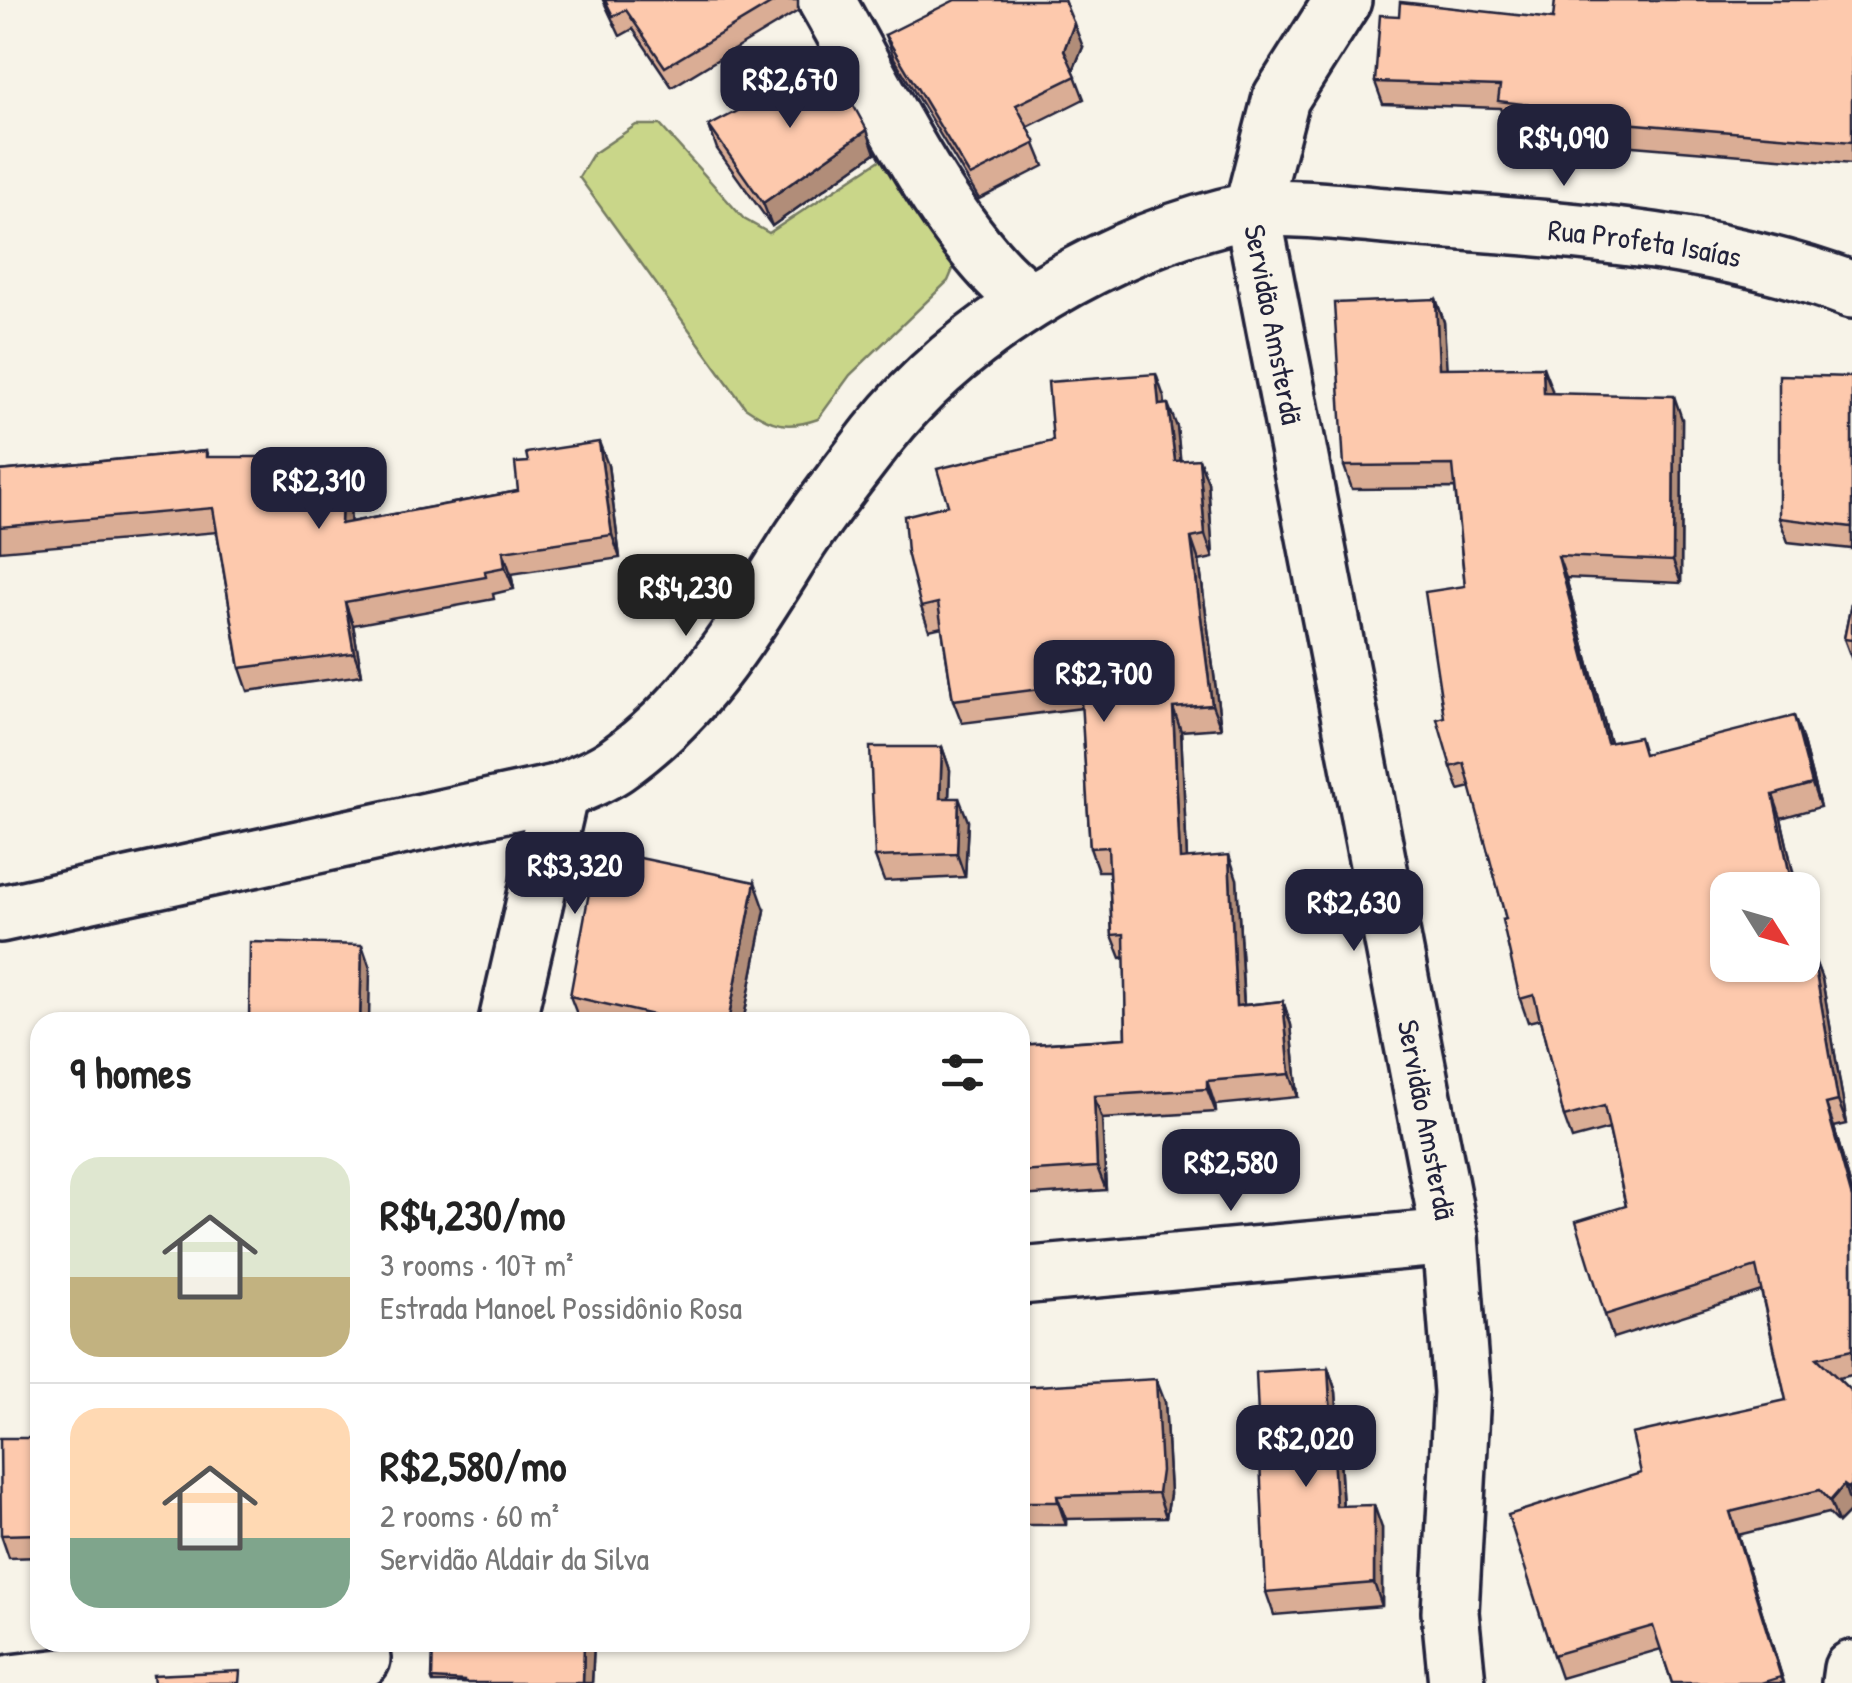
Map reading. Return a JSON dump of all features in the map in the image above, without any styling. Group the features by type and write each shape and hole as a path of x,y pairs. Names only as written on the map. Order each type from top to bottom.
{"street":[{"path":"826,0 957,224 991,268 1030,300"},
{"path":"0,914 560,792 613,767 658,731 732,651 802,537 882,430 956,356 1030,300 1168,237 1252,210 1282,98 1343,0"},
{"name":"Rua Profeta Isaías","path":"1252,210 1423,219 1651,242 1745,258 1852,290"},
{"name":"Servidão Amsterdã","path":"1252,210 1450,1237 1462,1392 1450,1612 1456,1683"},
{"path":"510,1012 560,792"},
{"path":"1030,1275 1450,1237"},
{"path":"11,1683 148,1667 362,1661"},
{"path":"1850,1683 1852,1668"}],"green space":[{"path":"636,125 660,125 744,219 769,233 892,152 956,262 948,281 850,375 818,419 788,425 763,418 745,407 579,177 593,154"}],"building":[{"path":"605,0 777,0 665,67 626,10 613,16"},
{"path":"955,0 1064,0 1074,24 1064,50 1076,76 1016,105 1036,143 970,176 885,35"},
{"path":"1555,0 1852,0 1852,142 1613,122 1614,115 1498,101 1500,86 1375,82 1380,15 1399,16 1400,2 1553,19"},
{"path":"830,63 867,130 763,203 709,126"},
{"path":"1436,299 1439,368 1543,367 1544,393 1674,396 1673,561 1558,556 1607,743 1639,737 1644,754 1794,716 1812,784 1773,795 1789,872 1710,872 1710,982 1817,982 1838,1101 1826,1104 1852,1198 1852,1350 1817,1358 1852,1392 1852,1483 1848,1488 1844,1485 1830,1501 1820,1490 1730,1512 1781,1677 1761,1683 1672,1683 1653,1626 1553,1655 1508,1515 1641,1473 1632,1434 1786,1400 1756,1267 1605,1315 1576,1221 1626,1206 1604,1106 1564,1117 1534,995 1520,999 1502,920 1506,919 1464,763 1451,767 1437,719 1444,717 1425,592 1465,586 1453,465 1344,466 1334,303"},
{"path":"1156,374 1159,405 1168,404 1175,461 1199,459 1205,535 1191,538 1212,705 1173,708 1180,859 1229,855 1236,1006 1283,1001 1290,1074 1207,1081 1207,1089 1094,1096 1097,1167 1030,1171 1030,1044 1126,1038 1124,934 1112,935 1108,847 1090,848 1080,684 953,700 938,603 921,607 907,552 904,516 948,505 937,469 1053,441 1048,382"},
{"path":"1779,375 1852,377 1852,527 1779,518"},
{"path":"599,442 612,535 503,551 505,567 485,571 486,577 345,602 354,653 240,668 213,508 0,527 0,471 206,451 206,457 343,457 341,524 518,491 515,463 528,462 526,453"},
{"path":"1852,599 1852,640 1844,639"},
{"path":"870,747 942,747 940,798 959,798 957,854 875,857"},
{"path":"597,849 755,882 730,1012 640,1012 570,996"},
{"path":"250,942 362,945 360,1012 249,1012"},
{"path":"1328,1368 1336,1506 1374,1505 1374,1583 1266,1592 1256,1372"},
{"path":"1156,1379 1161,1471 1158,1493 1057,1496 1058,1502 1030,1502 1030,1386"},
{"path":"0,1438 30,1438 30,1534 1,1535"},
{"path":"433,1652 584,1652 583,1683 464,1683 432,1679"},
{"path":"240,1671 239,1683 154,1683 153,1675"}]}
